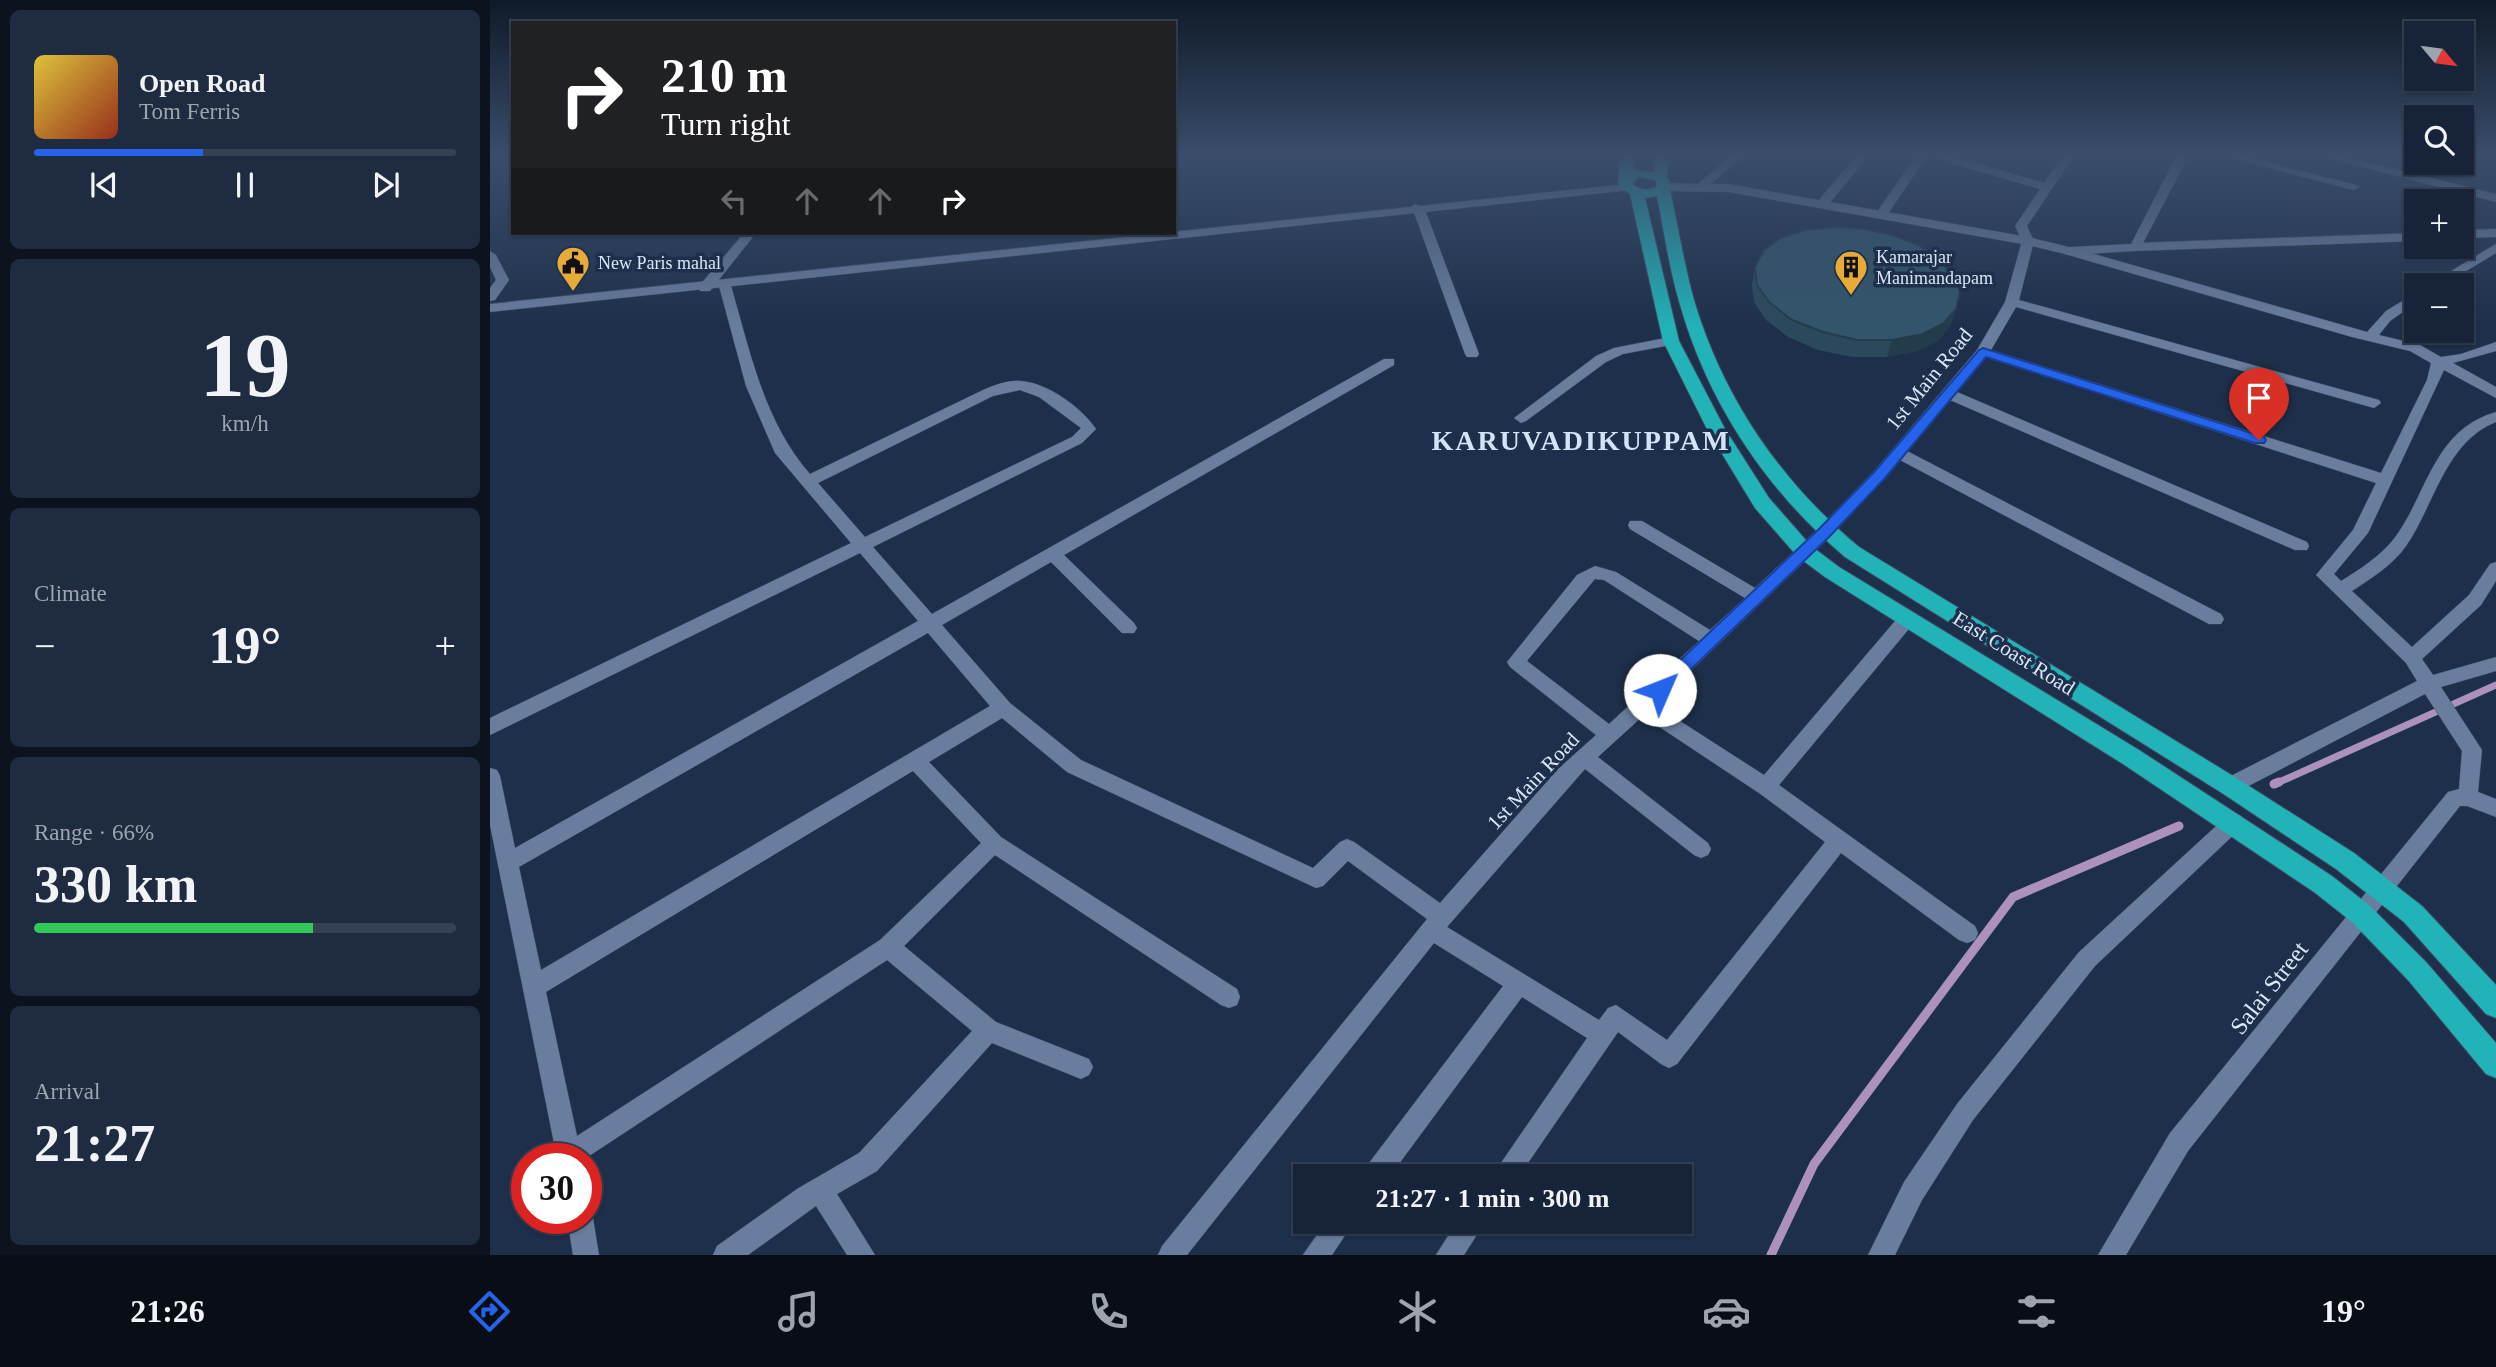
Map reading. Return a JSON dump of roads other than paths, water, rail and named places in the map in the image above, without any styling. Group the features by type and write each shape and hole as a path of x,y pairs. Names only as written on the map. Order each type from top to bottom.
{"highway":[{"name":"East Coast Road","path":"1637,212 1671,341 1716,429 1742,472 1762,503 1804,551 2234,822 2361,914 2417,971 2496,1064"},
{"name":"East Coast Road","path":"1669,212 1690,315 1706,359 1768,466 1825,532 1852,552 2230,786 2382,887 2413,914 2496,1005"}],"street":[{"path":"1176,235 1378,212"},
{"path":"1420,212 1472,354"},
{"path":"1863,212 2028,241 2415,348 2496,393"},
{"path":"1881,215 1884,212"},
{"name":"1st Main Road","path":"1171,1255 1437,923 1565,775 1642,706 1825,532 1898,453 1983,352 2012,302 2028,241 2021,226 2031,212"},
{"path":"2135,247 2153,212"},
{"path":"2474,234 2496,233"},
{"path":"705,288 748,235"},
{"path":"490,308 725,286 1172,235"},
{"path":"2068,251 2404,237"},
{"path":"2454,273 2496,248"},
{"path":"490,256 503,279 490,297"},
{"path":"725,286 753,386 783,453 1003,708 1074,766 1316,879 1347,848 1437,923 1519,983 1602,1035"},
{"path":"2012,302 2374,403"},
{"path":"2371,337 2375,328 2404,305"},
{"path":"1521,418 1601,359 1619,351 1671,341"},
{"path":"2439,361 2463,358 2496,346"},
{"path":"1983,352 2385,480"},
{"path":"2439,361 2434,380 2360,533 2324,575 2412,658 2472,750 2468,797 2496,808"},
{"path":"508,863 1389,362"},
{"path":"490,727 1077,439 1089,429 1043,392 1016,384 988,393 808,481"},
{"path":"1948,394 2301,545"},
{"path":"2340,591 2372,569 2399,544 2449,451 2483,422 2496,417"},
{"path":"1898,453 2215,619"},
{"path":"1636,525 1757,597"},
{"path":"1052,553 1128,628"},
{"path":"2412,658 2475,600 2496,569"},
{"path":"1610,735 1516,663 1583,579 1590,573 1600,572 1610,576 1712,640"},
{"path":"1766,787 1908,619"},
{"path":"2230,786 2496,664"},
{"path":"1642,706 1766,787 1967,933"},
{"path":"534,987 1003,708"},
{"path":"1584,757 1701,849"},
{"path":"915,760 994,843 1229,997"},
{"path":"490,776 565,1143"},
{"name":"Salai Street","path":"2111,1255 2179,1142 2455,798 2468,797"},
{"path":"1881,1255 1913,1191 1965,1112 2087,959 2234,822"},
{"path":"1512,1164 1616,1016 1669,1056 1839,840"},
{"path":"589,1143 888,947 994,843"},
{"path":"888,947 988,1030 1081,1067"},
{"path":"1384,1164 1519,983"},
{"path":"726,1255 820,1190 868,1162 988,1030"},
{"path":"820,1190 862,1255"},
{"path":"583,1234 586,1255"},
{"path":"1316,1255 1332,1234"},
{"path":"1449,1255 1464,1234"}],"waterway":[{"path":"2275,784 2496,685"},
{"path":"2274,784 2279,782"},
{"path":"1771,1255 1814,1164 2013,897 2179,826"}],"place":[{"name":"New Paris mahal","path":"573,293"},
{"name":"Kamarajar Manimandapam","path":"1851,297"}],"district":[{"name":"KARUVADIKUPPAM","path":"1581,440"}]}
